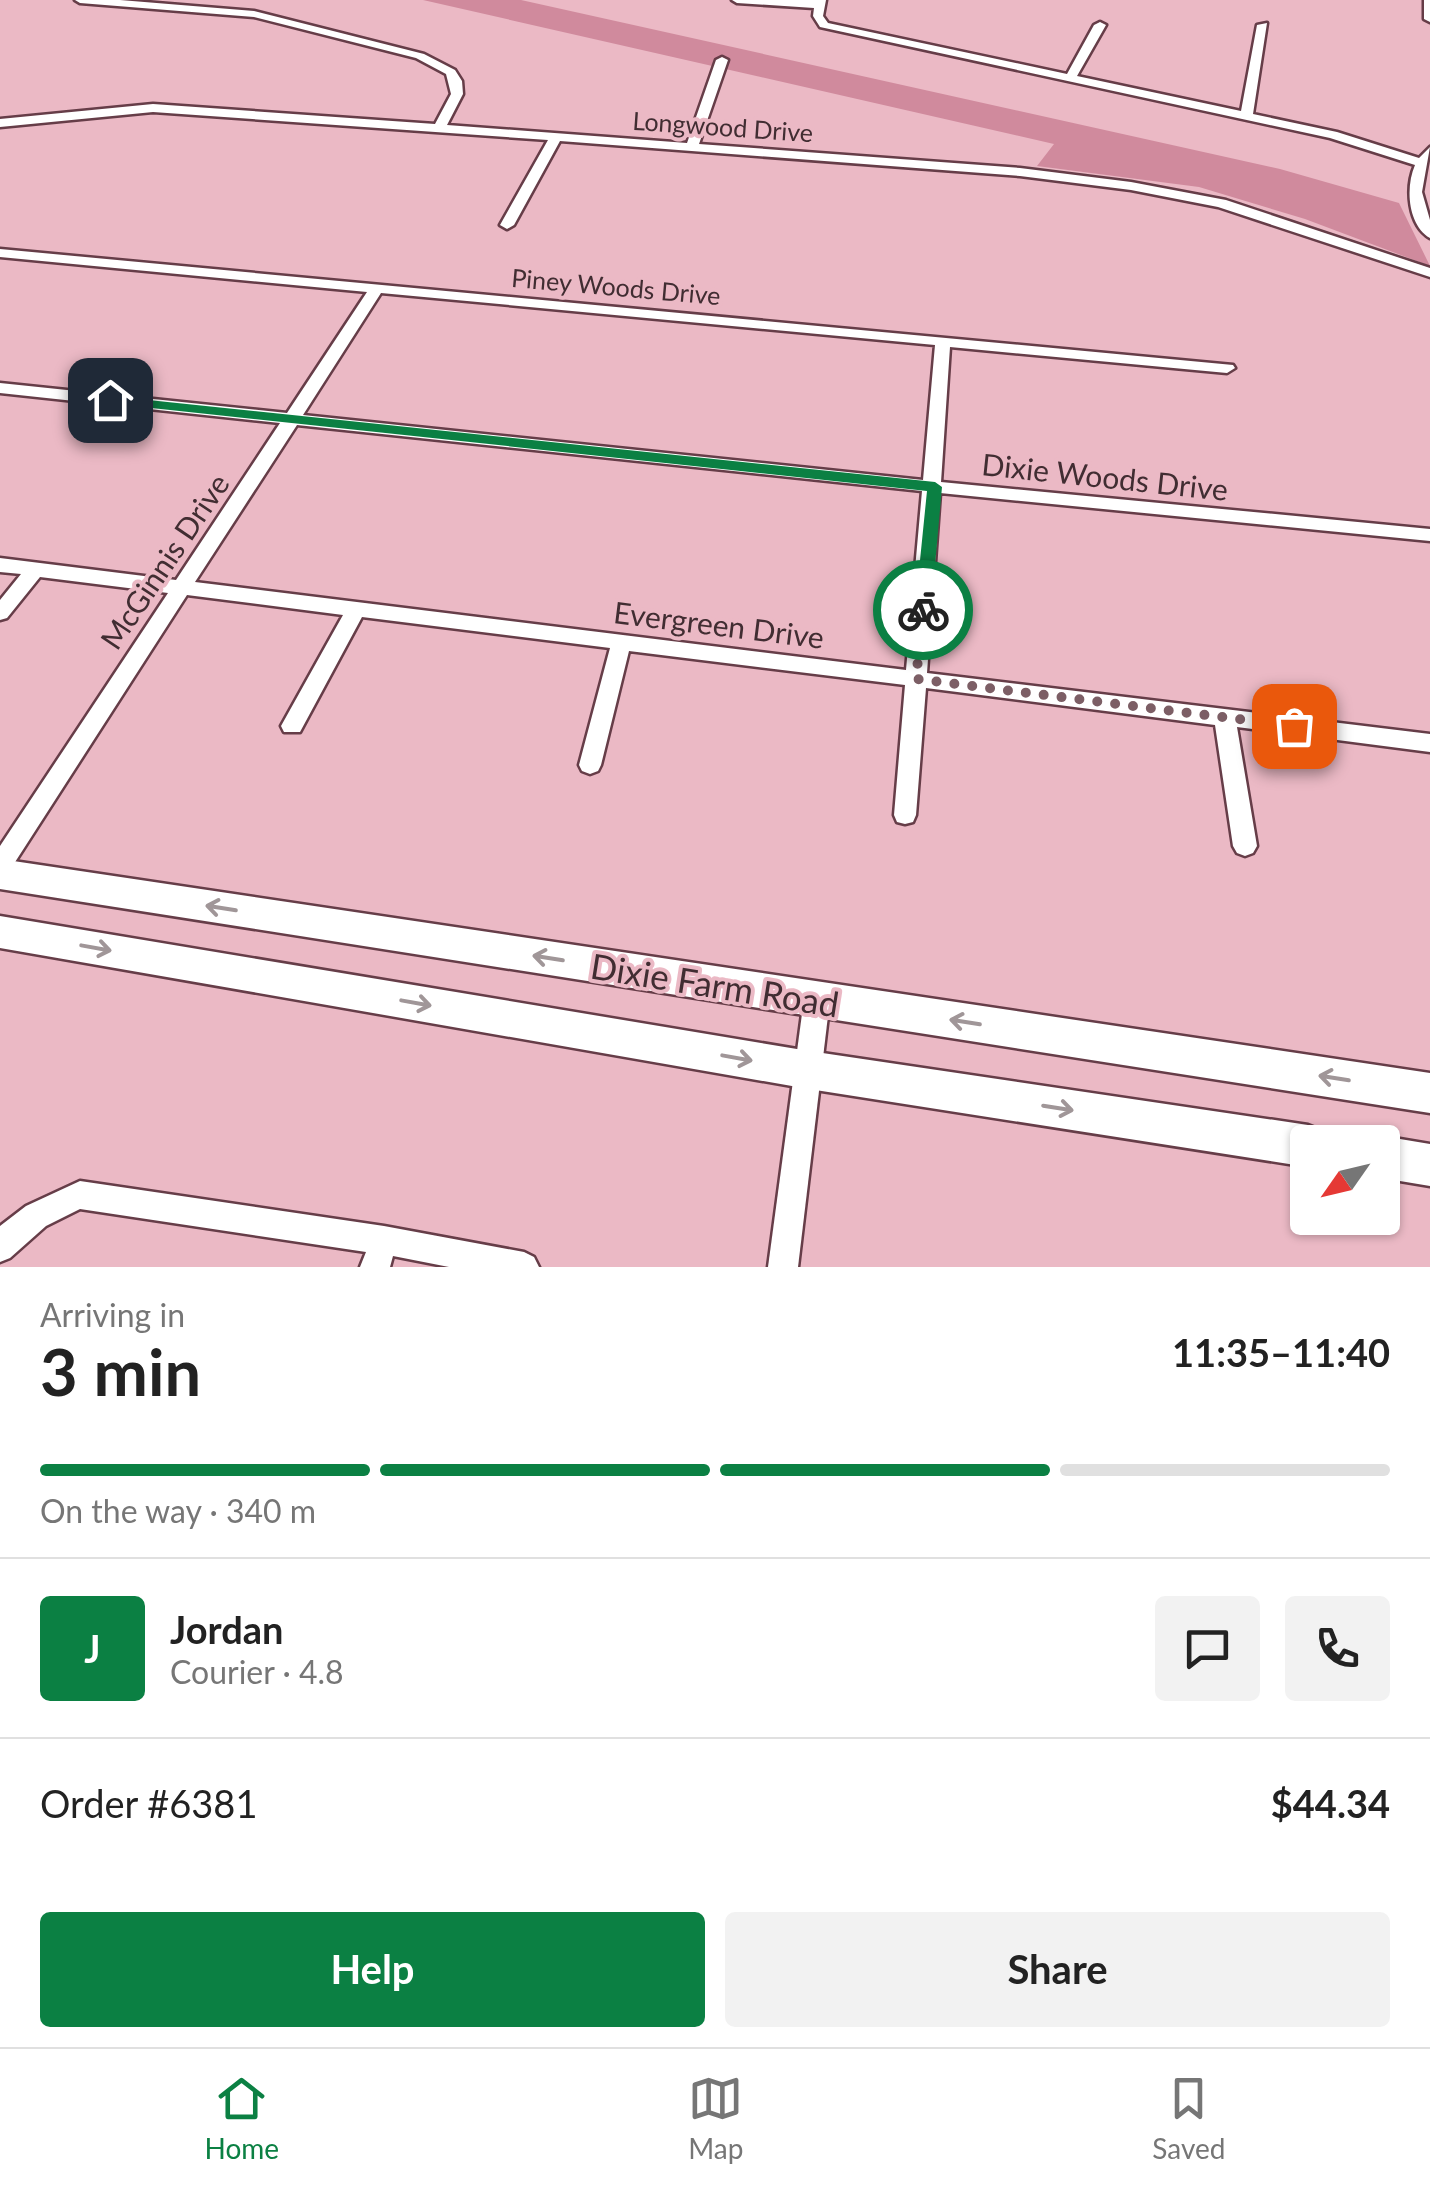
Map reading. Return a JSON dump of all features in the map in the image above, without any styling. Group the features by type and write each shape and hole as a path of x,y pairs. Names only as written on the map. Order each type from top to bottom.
{"main road":[{"name":"Dixie Farm Road","path":"0,874 1430,1093"},
{"path":"0,932 809,1070 1290,1143"},
{"path":"1400,1160 1430,1164"}],"street":[{"path":"80,0 254,14 420,56 439,63 456,80 457,94 439,128"},
{"path":"737,0 820,2 818,16 824,25 1425,157 1412,187 1430,234"},
{"path":"1428,0 1430,19"},
{"path":"899,42 912,25"},
{"path":"1070,78 1100,25"},
{"path":"1246,117 1262,25"},
{"path":"692,146 722,60"},
{"name":"Longwood Drive","path":"0,123 153,108 1020,172 1182,194 1275,218 1430,273"},
{"path":"507,225 556,137"},
{"name":"Piney Woods Drive","path":"0,254 1227,368"},
{"name":"McGinnis Drive","path":"0,866 294,420 376,288"},
{"path":"905,816 935,487 943,342"},
{"name":"Dixie Woods Drive","path":"0,388 1430,535"},
{"name":"Evergreen Drive","path":"0,566 1430,743"},
{"path":"0,612 34,570"},
{"path":"292,726 356,610"},
{"path":"590,765 621,642"},
{"path":"1225,718 1245,846"},
{"path":"784,1267 818,999"},
{"path":"0,1248 14,1230 49,1207 80,1196 380,1254 524,1267"}],"shaded area":[{"path":"423,0 521,0 1280,169 1399,203 1430,266 1305,219 1199,187 1037,166 1054,144"}],"way so far":[{"path":"923,610 916,679 1294,726"}],"route":[{"path":"110,400 935,487 923,610"}]}
